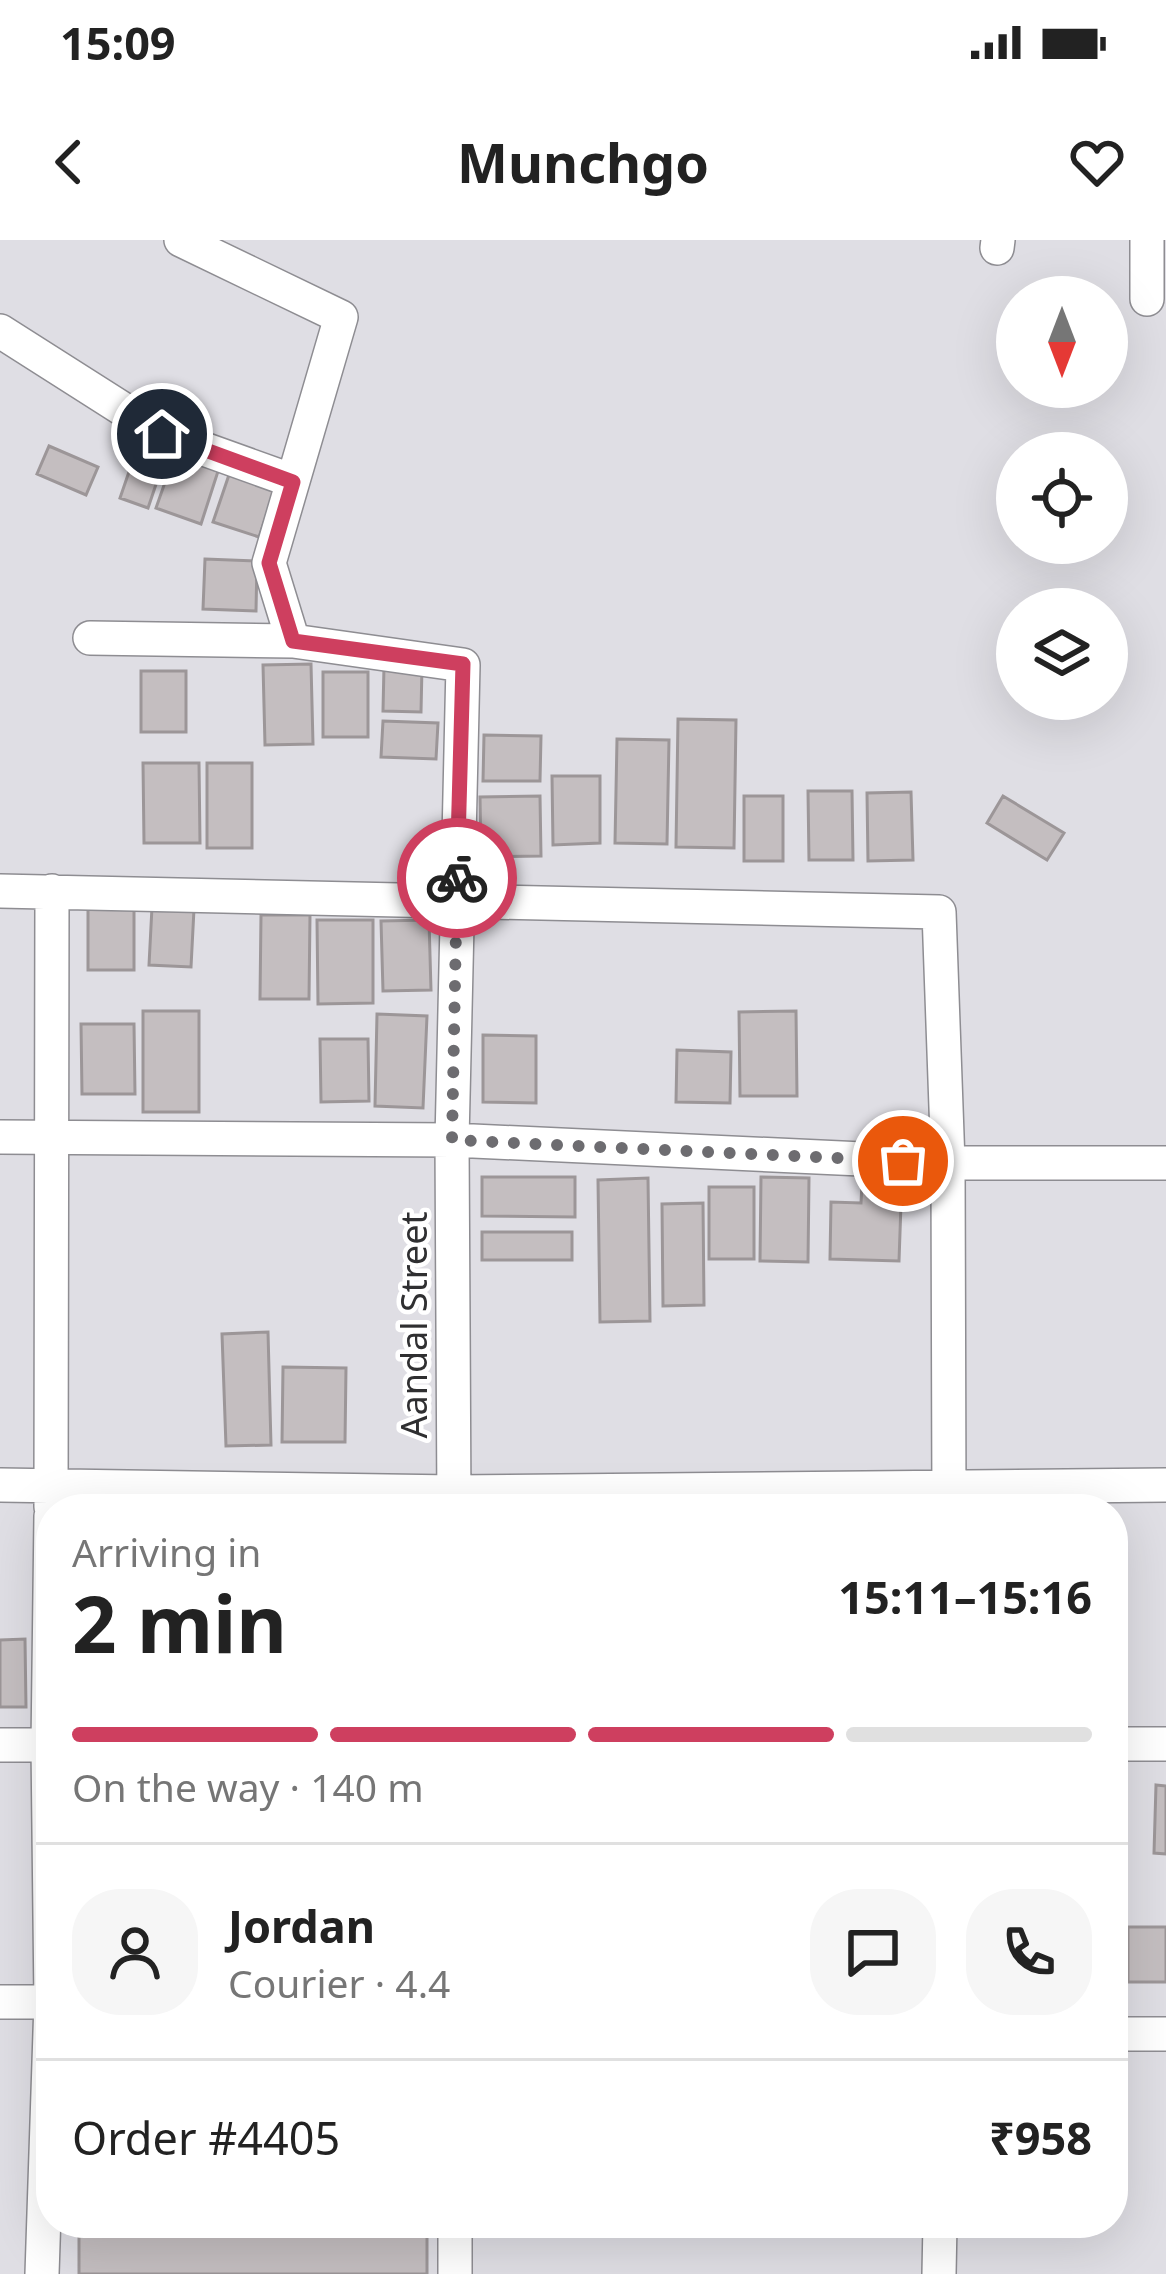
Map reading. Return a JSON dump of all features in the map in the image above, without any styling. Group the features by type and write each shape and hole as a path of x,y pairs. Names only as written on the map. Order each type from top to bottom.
{"street":[{"path":"90,638 293,641 269,563 340,317 181,240"},
{"path":"1147,240 1147,299"},
{"path":"0,332 162,434 293,482"},
{"name":"Aandal Street","path":"293,641 463,664 452,1140 454,1494"},
{"path":"0,890 939,912 948,1163 949,1494"},
{"path":"51,1494 52,891"},
{"path":"0,1137 452,1140 948,1163 1166,1163"},
{"path":"0,1485 36,1499"},
{"path":"1003,1494 1166,1485"},
{"path":"1128,1744 1166,1744"},
{"path":"0,1745 36,1745"},
{"path":"0,2002 36,2002"},
{"path":"1128,2034 1166,2033"},
{"path":"42,2274 43,2238"},
{"path":"455,2238 455,2274"},
{"path":"939,2274 940,2238"}],"building":[{"path":"143,431 171,440 148,508 120,498"},
{"path":"49,446 98,467 86,495 37,474"},
{"path":"177,448 221,462 201,524 156,508"},
{"path":"232,466 278,481 259,537 213,522"},
{"path":"205,559 257,561 256,611 203,609"},
{"path":"311,664 313,744 265,745 263,665"},
{"path":"384,666 422,667 421,712 383,711"},
{"path":"141,671 186,671 186,732 141,732"},
{"path":"323,672 368,672 368,737 323,737"},
{"path":"678,719 736,720 734,848 676,847"},
{"path":"383,721 438,723 436,759 381,757"},
{"path":"484,735 541,736 540,781 483,781"},
{"path":"617,739 669,740 667,844 615,843"},
{"path":"143,763 199,763 200,843 144,843"},
{"path":"207,763 252,763 252,848 207,848"},
{"path":"552,776 600,776 600,843 553,845"},
{"path":"808,791 852,791 853,860 809,860"},
{"path":"911,792 913,860 868,861 867,793"},
{"path":"540,796 541,856 481,857 480,797"},
{"path":"744,796 783,796 783,861 744,861"},
{"path":"1003,796 1064,833 1047,860 987,823"},
{"path":"152,907 194,909 191,967 149,965"},
{"path":"88,908 134,908 134,970 88,970"},
{"path":"261,915 310,915 309,999 260,999"},
{"path":"317,920 373,920 373,1003 318,1004"},
{"path":"429,920 431,990 383,991 381,921"},
{"path":"143,1011 199,1011 199,1112 143,1112"},
{"path":"796,1011 797,1096 740,1096 739,1012"},
{"path":"377,1014 427,1016 423,1108 375,1106"},
{"path":"81,1024 134,1024 135,1094 82,1094"},
{"path":"483,1035 536,1036 536,1103 483,1102"},
{"path":"320,1039 368,1039 369,1101 321,1102"},
{"path":"677,1050 731,1052 730,1103 676,1102"},
{"path":"482,1177 575,1177 575,1217 482,1216"},
{"path":"761,1177 809,1178 808,1262 760,1261"},
{"path":"648,1178 650,1321 600,1322 598,1180"},
{"path":"862,1183 883,1184 882,1203 901,1204 899,1261 830,1259 831,1202 861,1203"},
{"path":"709,1187 754,1187 754,1259 709,1259"},
{"path":"703,1203 704,1305 663,1306 662,1204"},
{"path":"482,1232 572,1232 572,1260 482,1260"},
{"path":"268,1332 271,1445 226,1446 222,1334"},
{"path":"283,1367 346,1368 345,1442 282,1442"},
{"path":"25,1639 26,1707 0,1707 0,1640"},
{"path":"1156,1785 1166,1786 1166,1854 1154,1853"},
{"path":"1128,1927 1166,1927 1166,1982 1128,1982"},
{"path":"79,2238 427,2238 427,2274 79,2274"}],"way so far":[{"path":"457,878 452,1140 903,1161"}],"route":[{"path":"162,434 293,482 269,563 293,641 463,664 457,878"}]}
